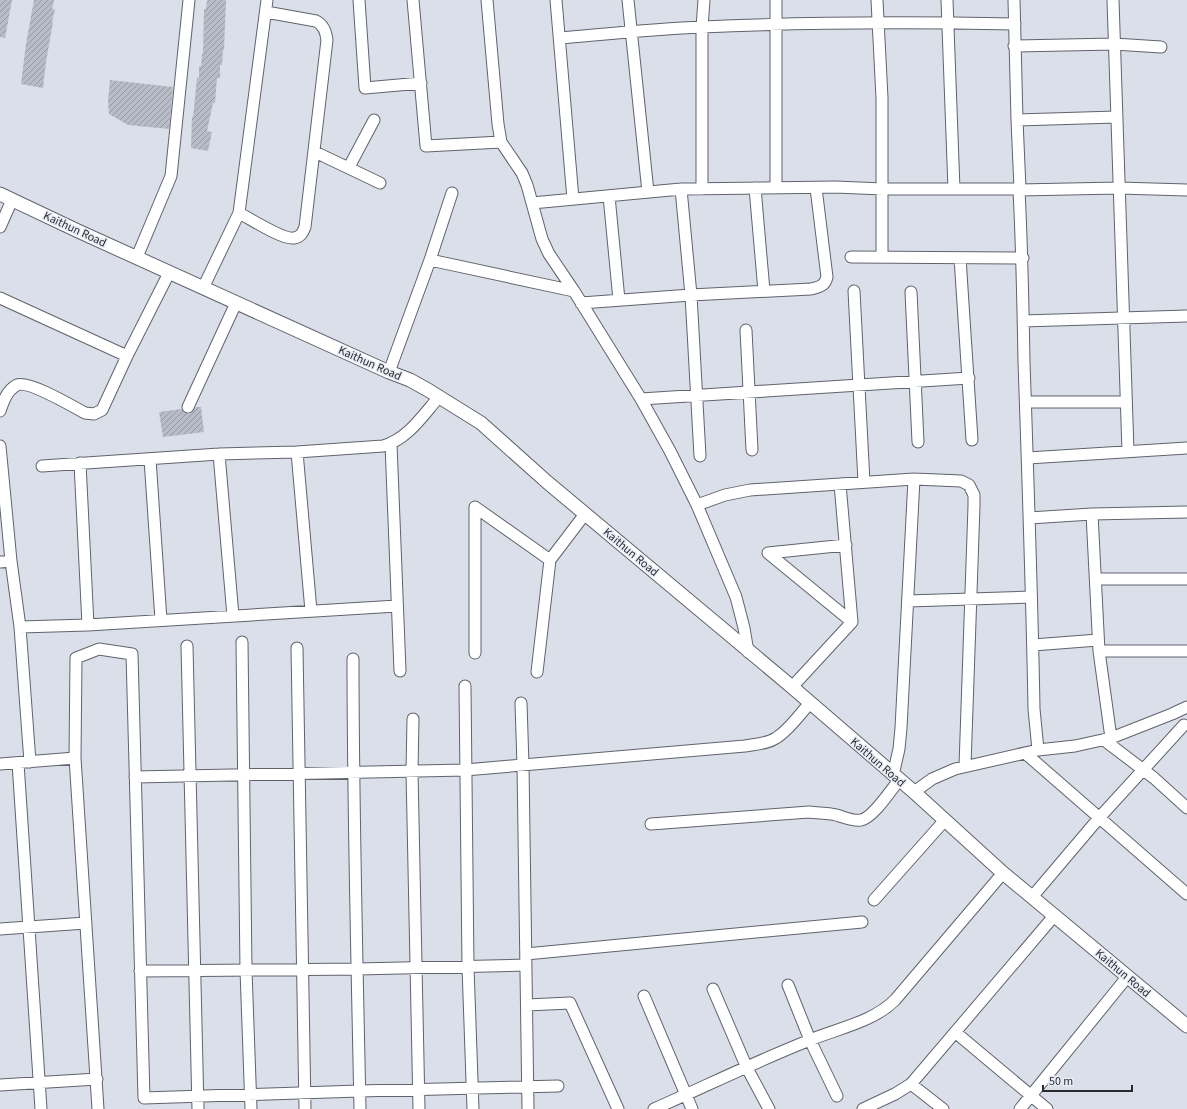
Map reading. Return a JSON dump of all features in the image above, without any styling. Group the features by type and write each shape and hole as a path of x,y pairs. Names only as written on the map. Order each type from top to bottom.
{"street":[{"path":"138,257 171,176 189,0"},
{"path":"203,288 239,213 267,0"},
{"path":"359,0 365,88 421,83"},
{"path":"413,0 426,146 501,142"},
{"path":"487,0 497,118 501,142 522,173 542,239 549,254 574,291 641,399 670,451 697,505 736,597 744,628 748,652"},
{"path":"556,0 573,199"},
{"path":"628,0 648,192"},
{"path":"702,189 702,27 704,0"},
{"path":"776,0 776,188"},
{"path":"877,0 882,98 882,257"},
{"path":"947,0 954,189"},
{"path":"1014,0 1014,46 1023,258 1023,321 1034,710 1038,750"},
{"path":"1112,0 1128,451"},
{"path":"239,213 281,235 290,238 299,236 305,227 315,152 327,35 323,27 316,22 266,12"},
{"path":"560,38 702,27 878,22 1015,24"},
{"path":"1014,46 1114,44 1161,46"},
{"path":"1017,120 1116,117"},
{"path":"349,168 374,120"},
{"path":"315,152 380,183"},
{"path":"532,203 681,189 835,187 882,189 1119,188 1187,190"},
{"path":"756,188 764,290"},
{"path":"581,303 820,287 826,282 827,276 816,188"},
{"path":"681,189 692,295 700,456"},
{"path":"389,372 430,260 452,193"},
{"path":"609,196 619,300"},
{"path":"0,227 6,197"},
{"name":"Kaithun Road","path":"6,197 236,303 410,380 439,396 481,423 585,514 748,652 792,687 914,792 1003,873 1187,1026"},
{"path":"851,257 1023,258"},
{"path":"960,258 972,440"},
{"path":"430,260 574,291"},
{"path":"0,411 8,393 16,385 21,384 35,387 85,413 98,413 102,410 168,272"},
{"path":"854,290 864,482"},
{"path":"911,292 918,442"},
{"path":"0,298 127,356"},
{"path":"188,407 236,303"},
{"path":"1023,321 1187,316"},
{"path":"746,330 752,450"},
{"path":"641,399 969,378"},
{"path":"42,466 219,454 297,452 376,447 391,444 407,433 439,396"},
{"path":"1026,402 1126,402"},
{"path":"391,444 400,671"},
{"path":"0,446 6,562 20,627 29,927 41,1109"},
{"path":"1028,458 1187,448"},
{"path":"297,452 311,611"},
{"path":"219,454 233,616"},
{"path":"150,459 161,620"},
{"path":"80,463 88,625"},
{"path":"697,505 725,495 750,490 914,479 966,482 972,488 974,495 974,506 965,766"},
{"path":"651,824 809,812 832,814 851,820 860,820 866,818 872,813 896,777 901,728 914,479"},
{"path":"792,687 852,622 840,484"},
{"path":"475,653 475,507 550,560"},
{"path":"1029,518 1092,514 1187,512"},
{"path":"536,672 550,560 585,514"},
{"path":"1092,514 1099,645 1108,739 1187,808"},
{"path":"846,545 768,553 852,622"},
{"path":"1096,579 1187,579"},
{"path":"908,601 1031,597"},
{"path":"20,627 88,625 398,606"},
{"path":"242,642 246,970 251,1109"},
{"path":"1033,645 1099,645 1187,651"},
{"path":"187,646 198,1109"},
{"path":"297,648 305,1109"},
{"path":"98,1109 75,758 76,658 99,649 132,654 144,1098 558,1086"},
{"path":"353,659 353,772 360,1109"},
{"path":"465,686 468,967 473,1109"},
{"path":"521,703 528,1109"},
{"path":"135,777 465,770 761,744 776,738 783,733 810,703"},
{"path":"914,792 944,773 965,766 1038,750 1074,746 1108,739 1187,707"},
{"path":"1032,897 1142,769 1185,727 1172,714"},
{"path":"413,719 412,771 419,1109"},
{"path":"1025,753 1187,894"},
{"path":"0,764 75,758"},
{"path":"874,900 945,820"},
{"path":"654,1109 810,1040 876,1014 889,1006 1003,873"},
{"path":"864,1109 895,1094 911,1084 1054,916"},
{"path":"140,971 468,967 526,959 862,922"},
{"path":"0,929 86,923"},
{"path":"1020,1109 1128,976"},
{"path":"788,985 810,1040 837,1096"},
{"path":"713,989 748,1068 769,1109"},
{"path":"644,996 692,1109"},
{"path":"527,1004 570,1003 618,1109"},
{"path":"955,1032 1047,1109"},
{"path":"0,1085 97,1079"},
{"path":"911,1084 943,1109"}],"building":[{"path":"0,0 12,0 5,38 0,37"},
{"path":"34,0 54,0 52,9 55,9 43,88 21,84"},
{"path":"207,0 226,0 224,50 222,65 220,65 220,78 217,78 215,103 213,103 207,131 212,132 208,151 191,148 192,117 197,78 199,78 199,66 201,66 202,53 203,54 204,9 206,9"},
{"path":"110,80 173,87 169,129 128,125 109,114 108,101"},
{"path":"196,407 201,407 204,432 163,437 159,412 182,409 185,413 189,414"}]}
